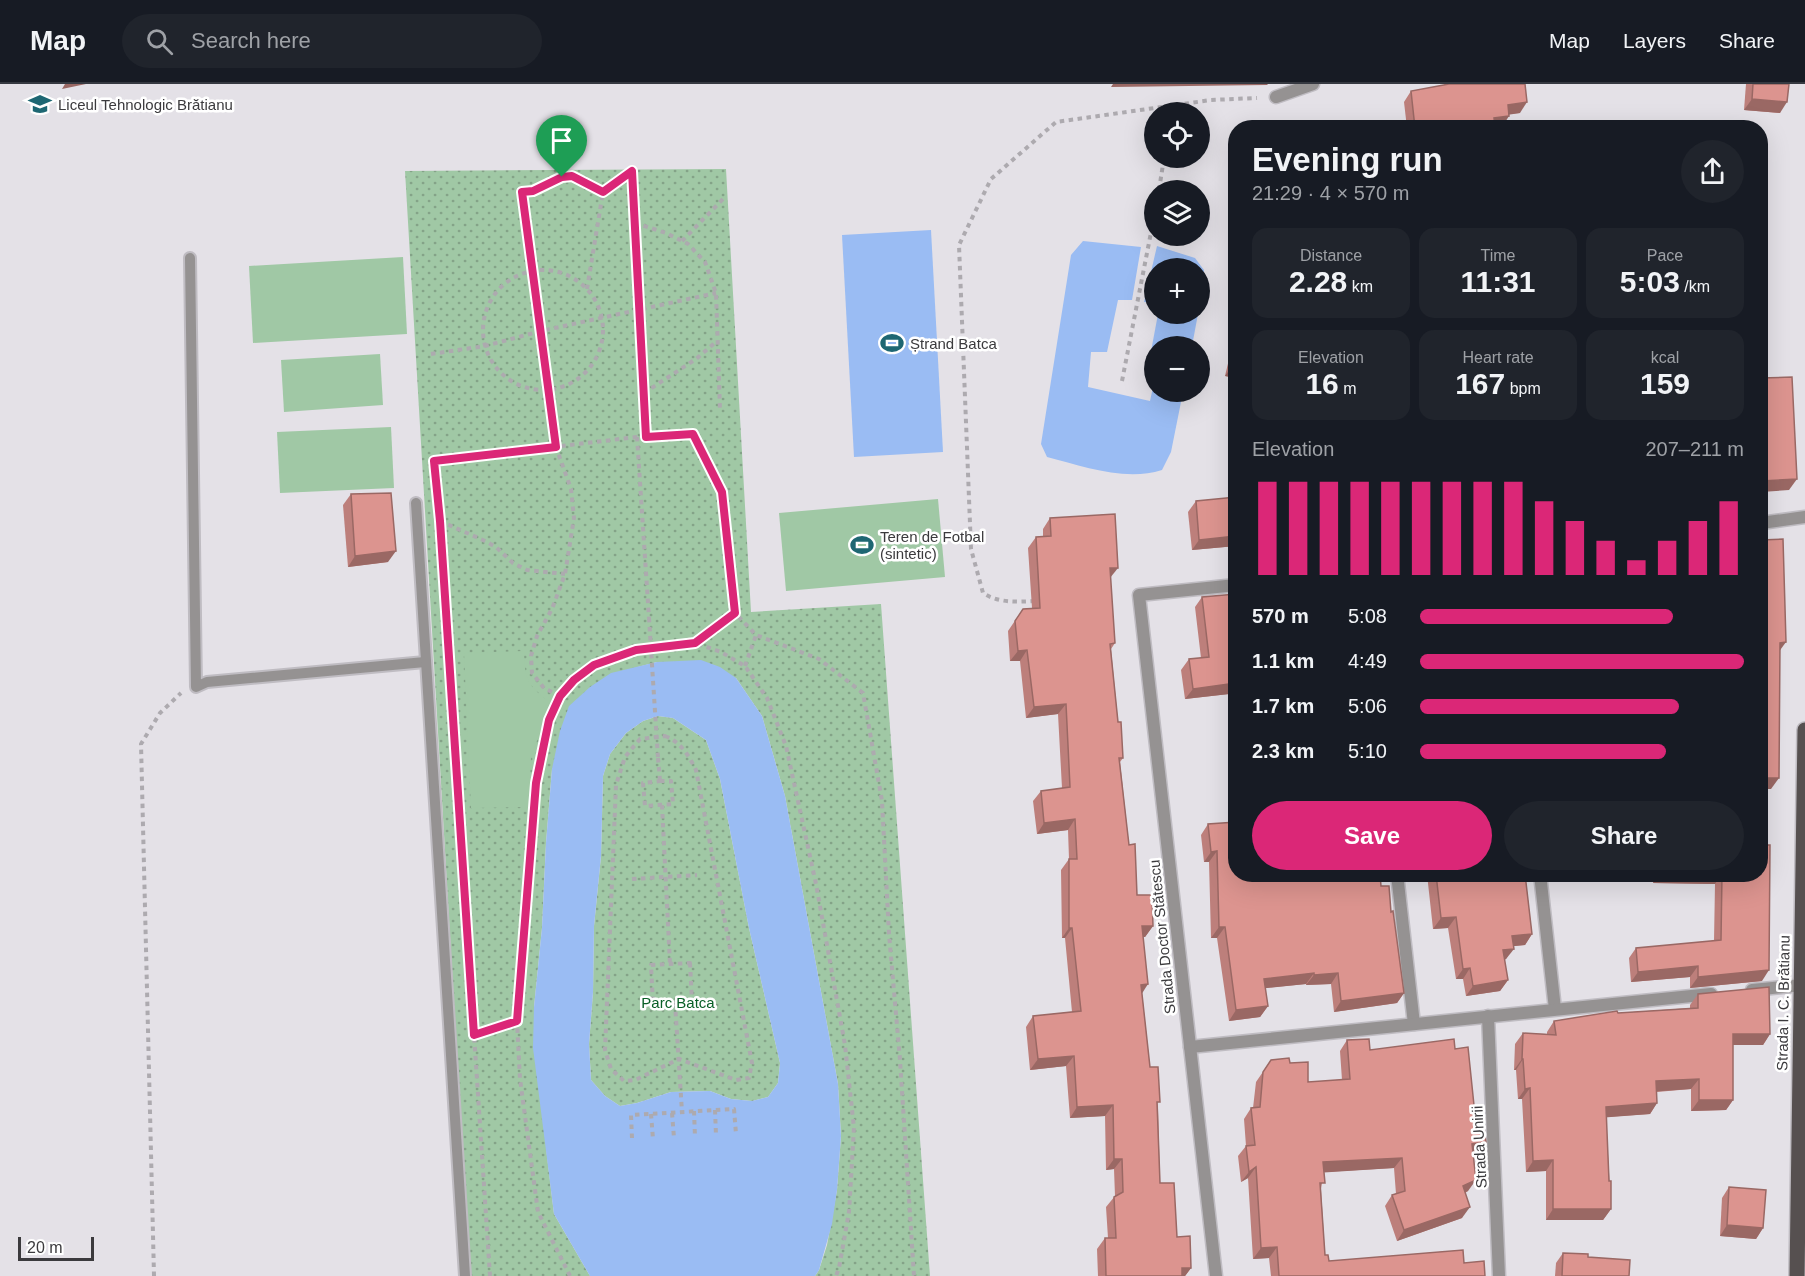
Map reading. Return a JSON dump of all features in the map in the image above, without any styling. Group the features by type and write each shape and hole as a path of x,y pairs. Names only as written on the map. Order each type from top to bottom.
{"main road":[{"name":"Strada I. C. Brătianu","path":"1797,1276 1805,730"}],"street":[{"path":"1276,97 1312,84"},
{"path":"1768,522 1805,517"},
{"name":"Strada Doctor Stătescu","path":"1216,1276 1139,594 1228,586"},
{"path":"1398,882 1414,1024"},
{"path":"1541,882 1554,1009"},
{"path":"1743,991 1802,985"},
{"path":"1190,1047 1719,993"},
{"name":"Strada Unirii","path":"1488,1016 1499,1276"}],"lane":[{"path":"190,258 196,687 207,682 426,662"},
{"path":"416,503 465,1276"}],"path":[{"path":"1195,102 1276,97"},
{"path":"1040,600 1018,602 993,600 983,593 971,549 959,245 991,179 1056,122 1144,109"},
{"path":"587,289 603,192 632,171 646,437"},
{"path":"560,696 544,688 532,673 531,656 537,636 552,609 565,574 574,518 571,489 556,447 522,192 533,191 562,177 572,176 603,192"},
{"path":"682,241 724,197"},
{"path":"635,223 666,233 688,244 705,262 716,292 720,410"},
{"path":"1122,381 1148,246"},
{"path":"546,269 571,276 587,289 598,305 602,317 601,346 591,365 576,381 549,390 535,390 509,380 490,359 483,332 484,317 496,291 506,281 532,270 546,269"},
{"path":"431,354 485,346 541,331 716,292"},
{"path":"644,393 696,359 718,340"},
{"path":"490,1276 440,521 434,461 637,437 693,434 722,492 735,613 756,635 819,659 863,693 882,801 888,923 900,1060 914,1276"},
{"path":"637,437 660,781"},
{"path":"440,521 496,547 513,563 527,570 565,574"},
{"path":"695,643 735,613"},
{"path":"746,666 756,635"},
{"path":"570,1276 538,1212 520,1080 517,1021 536,783 549,720 560,696 574,680 594,665 636,650 695,643 721,652 746,666 767,698 786,746 816,884 845,1045 854,1128 849,1212 836,1276"},
{"path":"154,1276 141,744 160,713 182,692 196,687"},
{"path":"665,736 678,743 696,770 752,1063 748,1078 736,1080 679,1059 635,1080 624,1081 611,1069 605,1050 616,785 625,757 640,740 665,736"},
{"path":"660,781 671,781 673,804 645,806 643,783 660,781"},
{"path":"662,805 670,964"},
{"path":"632,879 697,875"},
{"path":"690,963 692,1002 653,1004 651,965 670,964 690,963"},
{"path":"675,1003 682,1112"},
{"path":"474,1035 517,1021"},
{"path":"632,1138 631,1115 734,1108 736,1134"},
{"path":"715,1110 716,1135"},
{"path":"694,1111 695,1137"},
{"path":"672,1113 674,1138"},
{"path":"651,1114 653,1139"},
{"path":"839,1268 842,1276"}],"green space":[{"path":"726,169 751,612 881,604 930,1276 815,1276 827,1245 837,1190 841,1136 838,1084 785,796 762,716 736,678 678,662 657,662 638,667 552,769 542,928 534,1007 554,1214 590,1276 470,1276 405,171"},
{"path":"403,257 407,334 253,343 249,266"},
{"path":"380,354 383,405 284,412 281,360"},
{"path":"391,427 394,488 280,493 277,432"},
{"name":"Teren de Fotbal (sintetic)","path":"938,499 945,577 786,591 779,513"},
{"path":"524,651 525,669 529,682 551,703 531,757 529,807 471,808 464,653"},
{"name":"Parc Batca","path":"658,716 673,718 706,740 720,779 749,928 780,1063 778,1083 768,1097 752,1101 731,1099 710,1091 671,1092 620,1106 605,1096 591,1080 589,1044 594,926 601,856 603,776 610,754 626,733 643,721"}],"water":[{"name":"Ștrand Batca","path":"931,230 943,452 854,457 842,235"},
{"path":"1083,241 1141,247 1132,300 1118,300 1107,352 1091,352 1088,387 1144,400 1144,402 1181,402 1171,452 1162,470 1119,474 1089,468 1047,457 1041,444 1071,255"},
{"path":"1157,246 1195,258 1154,258"},
{"path":"1156,324 1196,324 1194,336 1154,336"},
{"path":"701,660 720,667 736,678 762,716 785,796 838,1084 841,1136 837,1190 832,1224 819,1270 815,1276 590,1276 554,1214 533,1048 552,769 560,731 569,706 590,687 611,673 657,662","holes":["658,716 673,718 706,740 720,779 749,928 780,1063 778,1083 768,1097 752,1101 731,1099 710,1091 671,1092 620,1106 605,1096 591,1080 589,1044 594,926 601,856 603,776 610,754 626,733 643,721"]}],"building":[{"path":"1449,84 1525,84 1527,102 1508,105 1509,116 1494,118 1494,120 1414,120 1411,91"},
{"path":"1753,84 1789,84 1787,102 1752,99"},
{"path":"1792,377 1797,479 1768,481 1768,378"},
{"path":"391,493 396,551 355,556 351,494"},
{"path":"1228,498 1228,537 1199,540 1196,501"},
{"path":"1115,514 1118,568 1110,568 1115,643 1110,644 1118,722 1121,722 1123,758 1119,758 1129,845 1135,844 1137,895 1152,895 1153,926 1142,926 1148,984 1141,985 1150,1067 1158,1067 1160,1183 1174,1183 1177,1237 1190,1236 1191,1268 1182,1268 1182,1276 1106,1276 1105,1238 1116,1238 1114,1197 1123,1192 1122,1159 1114,1159 1113,1105 1077,1107 1074,1056 1038,1059 1033,1016 1081,1011 1072,928 1069,928 1069,859 1077,859 1075,819 1044,823 1041,791 1070,787 1066,704 1034,707 1027,650 1018,651 1015,621 1023,609 1040,608 1036,537 1051,536 1050,518"},
{"path":"1783,539 1786,642 1780,643 1779,778 1768,778 1768,540"},
{"path":"1228,595 1228,684 1193,689 1189,659 1209,657 1202,597"},
{"path":"1228,823 1228,882 1381,882 1381,886 1389,886 1404,993 1341,1001 1338,973 1314,975 1314,973 1264,979 1268,1006 1236,1010 1225,927 1219,927 1217,851 1211,852 1208,824"},
{"path":"1768,845 1770,845 1769,970 1698,977 1698,966 1638,972 1636,948 1721,940 1722,882 1768,882"},
{"path":"1437,882 1526,882 1532,934 1512,936 1514,949 1503,950 1508,980 1473,986 1470,968 1463,969 1456,917 1441,918"},
{"path":"1769,987 1770,1034 1733,1034 1733,1100 1699,1100 1699,1079 1656,1081 1657,1103 1606,1107 1611,1209 1553,1209 1553,1160 1533,1161 1530,1088 1525,1089 1522,1059 1523,1033 1556,1035 1554,1021 1617,1011 1618,1013 1698,1008 1698,994"},
{"path":"1369,1039 1370,1050 1454,1039 1455,1049 1468,1047 1475,1115 1482,1114 1486,1142 1472,1144 1476,1180 1463,1186 1470,1207 1404,1230 1392,1195 1405,1191 1402,1158 1323,1162 1325,1183 1320,1183 1325,1255 1328,1255 1329,1261 1463,1250 1464,1263 1484,1261 1485,1276 1279,1276 1277,1247 1261,1248 1256,1167 1249,1172 1246,1146 1255,1145 1251,1108 1260,1107 1263,1072 1271,1060 1289,1058 1290,1063 1308,1062 1308,1082 1350,1079 1347,1040"},
{"path":"1729,1187 1766,1190 1763,1228 1727,1225"},
{"path":"1563,1253 1630,1260 1629,1276 1562,1276"}],"place":[{"name":"Liceul Tehnologic Brătianu","path":"40,104"},
{"name":"Ștrand Batca","path":"892,343"},
{"name":"Teren de Fotbal (sintetic)","path":"862,545"}],"route":[{"path":"632,171 646,437 693,434 722,492 735,613 695,643 636,650 594,665 574,680 560,696 549,720 536,783 517,1021 474,1035 440,521 434,461 556,447 522,192 545,187 562,177 572,176 603,192 632,171"}]}
